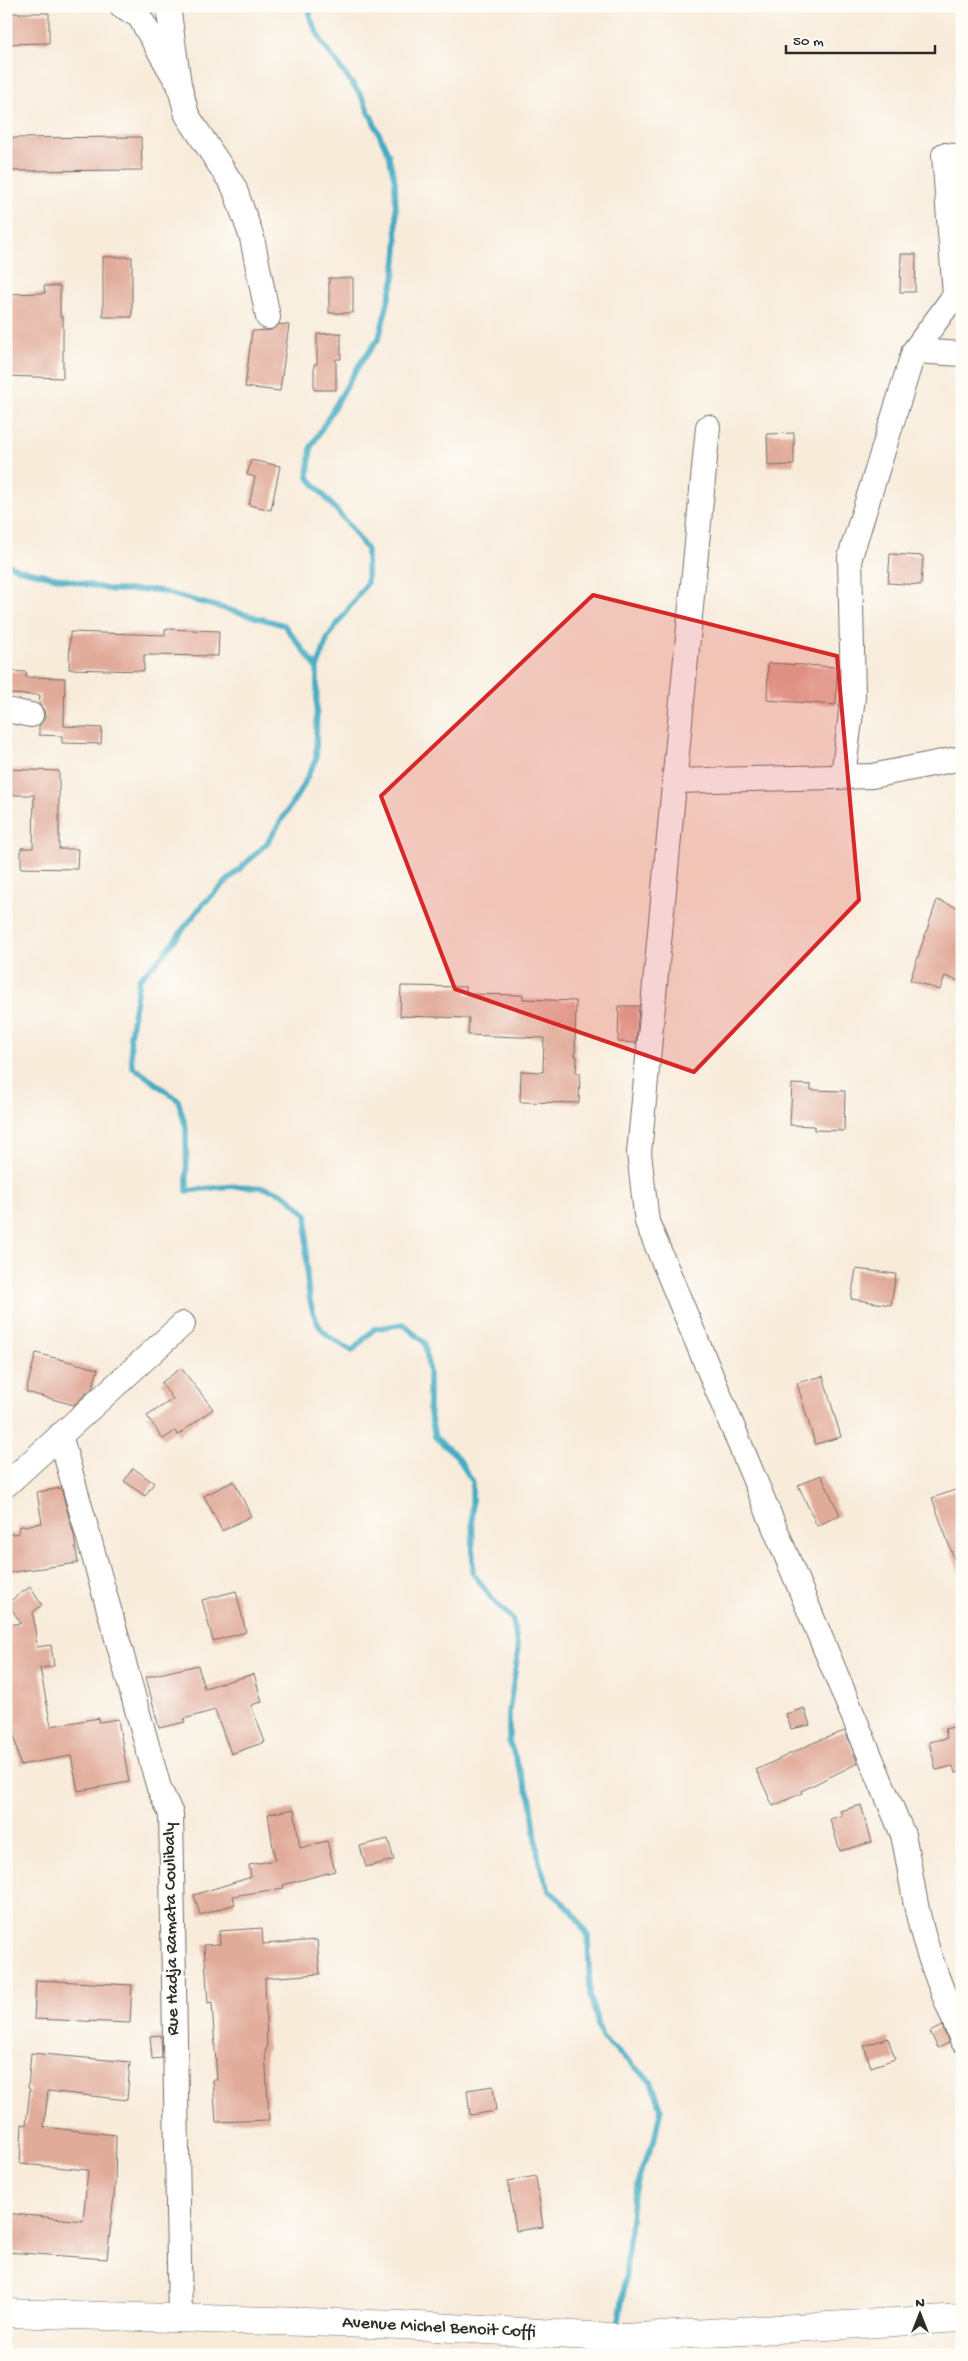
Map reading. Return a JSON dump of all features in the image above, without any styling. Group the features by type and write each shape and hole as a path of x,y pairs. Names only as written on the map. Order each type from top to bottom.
{"street":[{"path":"122,6 139,16 162,59 179,84"},
{"path":"168,6 179,84 187,115 234,187 252,238 268,317"},
{"path":"843,776 853,697 850,557 914,350 955,295 944,155 962,157"},
{"path":"914,350 962,354"},
{"path":"708,427 639,1153 647,1222 902,1835 910,1865 918,1914 928,1952 962,2040"},
{"path":"6,710 31,716"},
{"path":"674,781 872,776 962,758"},
{"path":"6,1485 183,1324"},
{"name":"Rue Hadja Ramata Coulibaly","path":"60,1435 159,1788 171,1814 180,2318"},
{"name":"Avenue Michel Benoit Coffi","path":"6,2313 400,2325 624,2338 962,2318"}],"highlighted area":[{"path":"593,595 837,656 859,900 694,1072 455,989 381,796"}],"building":[{"path":"6,13 49,13 49,43 6,44"},
{"path":"141,137 142,170 6,171 6,138"},
{"path":"901,254 916,254 915,292 900,292"},
{"path":"103,257 132,257 132,317 103,317"},
{"path":"329,278 353,278 353,313 329,313"},
{"path":"44,286 60,286 60,317 63,317 63,378 6,376 6,294 45,293"},
{"path":"279,324 289,325 280,391 245,387 252,331 271,330"},
{"path":"341,333 341,359 336,359 336,390 314,390 314,364 317,364 317,334"},
{"path":"794,433 794,465 768,466 767,434"},
{"path":"251,460 280,466 271,510 249,505 255,477 247,475"},
{"path":"890,554 923,556 921,585 888,583"},
{"path":"165,629 219,631 218,656 144,655 144,671 69,669 70,632 165,635"},
{"path":"768,663 837,667 836,705 767,700"},
{"path":"6,671 26,672 26,677 65,678 64,726 102,728 101,744 62,743 62,736 39,735 39,726 45,717 44,710 39,704 40,695 6,694"},
{"path":"6,769 59,771 59,849 78,849 77,869 21,868 21,848 33,848 34,795 6,795"},
{"path":"937,900 962,909 962,982 945,976 940,990 910,980"},
{"path":"401,986 466,987 466,994 523,995 523,999 576,1001 575,1056 577,1056 576,1073 580,1073 579,1103 520,1102 521,1071 543,1072 544,1038 468,1035 469,1018 400,1016"},
{"path":"619,1006 639,1006 636,1043 618,1042"},
{"path":"792,1084 811,1085 811,1090 845,1091 844,1131 814,1130 814,1126 790,1125"},
{"path":"856,1269 896,1274 891,1305 851,1299"},
{"path":"36,1353 98,1369 93,1387 74,1405 26,1392"},
{"path":"181,1368 213,1409 178,1435 175,1431 163,1439 147,1416 173,1399 161,1383"},
{"path":"823,1376 841,1437 815,1444 797,1383"},
{"path":"133,1468 154,1483 145,1496 124,1481"},
{"path":"821,1475 840,1515 817,1526 798,1485"},
{"path":"234,1481 251,1516 222,1531 204,1496"},
{"path":"61,1488 74,1535 78,1563 6,1573 6,1535 19,1533 18,1527 42,1523 37,1492"},
{"path":"958,1489 962,1499 962,1575 960,1575 932,1498"},
{"path":"30,1587 42,1605 33,1612 37,1647 51,1645 54,1666 40,1668 51,1726 99,1718 99,1722 118,1719 129,1782 78,1791 71,1756 20,1765 6,1695 6,1625 21,1623 7,1603"},
{"path":"236,1591 246,1632 213,1641 202,1600"},
{"path":"198,1665 204,1688 254,1674 262,1702 251,1705 265,1742 231,1754 215,1710 184,1719 185,1722 159,1728 146,1677"},
{"path":"804,1708 810,1725 791,1729 786,1714"},
{"path":"962,1725 962,1772 955,1773 953,1766 936,1770 929,1742 947,1738 945,1729"},
{"path":"845,1731 858,1763 773,1806 756,1770 815,1742"},
{"path":"861,1805 872,1842 840,1851 830,1819 842,1815 840,1811"},
{"path":"294,1809 300,1848 327,1841 335,1871 283,1885 284,1888 233,1896 235,1904 200,1915 194,1895 251,1877 249,1865 275,1860 268,1814"},
{"path":"388,1839 394,1860 366,1867 360,1846"},
{"path":"262,1928 263,1944 317,1940 320,1974 265,1978 267,2049 265,2050 269,2120 216,2122 213,2080 217,2080 212,2002 208,2003 204,1945 220,1944 219,1931"},
{"path":"36,1980 132,1985 130,2023 34,2019"},
{"path":"942,2026 949,2043 938,2048 930,2032"},
{"path":"161,2035 162,2058 152,2059 150,2036"},
{"path":"888,2038 895,2059 871,2067 864,2046"},
{"path":"31,2053 130,2062 127,2100 48,2091 44,2127 116,2135 115,2186 107,2259 6,2252 6,2213 83,2221 88,2170 20,2164 22,2124 26,2125 30,2089 28,2088"},
{"path":"493,2086 496,2111 470,2115 467,2090"},
{"path":"536,2176 543,2227 516,2231 508,2181"}],"waterway":[{"path":"310,6 310,18 323,44 362,97 388,153 395,181 397,249 394,278 379,338 359,365 311,447 308,477 349,525 367,550 367,583 328,637 317,668 316,759 302,788 267,843 203,904 162,956 139,979 130,1036 132,1066 178,1100 186,1128 187,1191 236,1186 262,1187 283,1194 307,1215 306,1260 309,1294 312,1310 318,1324 326,1334 352,1351 374,1329 403,1324 425,1343 429,1372 429,1409 435,1437 458,1457 472,1482 473,1573 492,1599 513,1620 518,1652 509,1711 509,1741 531,1800 539,1862 549,1890 572,1911 588,1936 590,1996 602,2038 651,2081 661,2108 654,2141 642,2168 633,2199 624,2290 617,2331"},
{"path":"6,563 18,569 112,590 156,590 284,625 317,668"}]}
